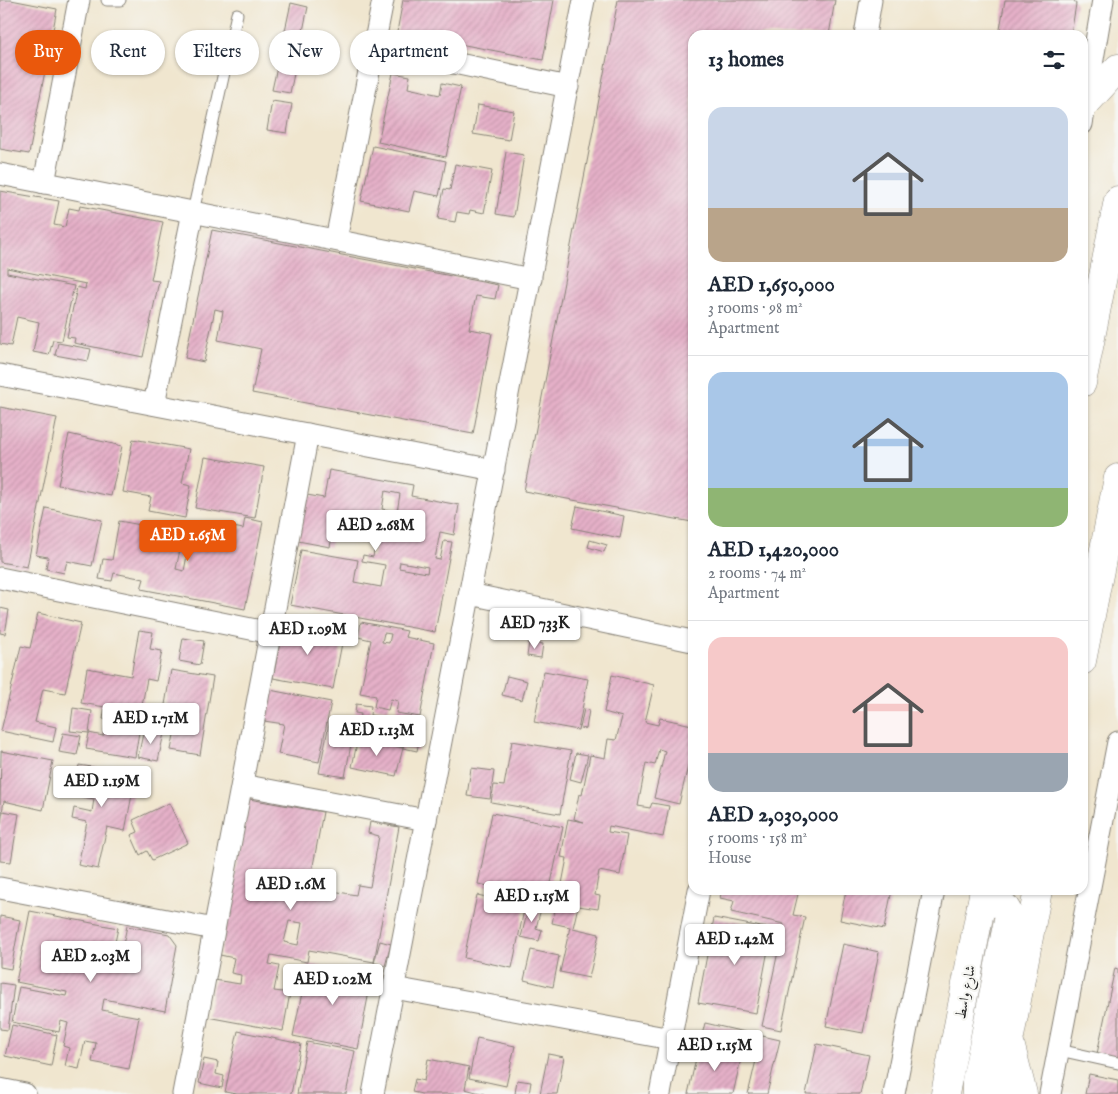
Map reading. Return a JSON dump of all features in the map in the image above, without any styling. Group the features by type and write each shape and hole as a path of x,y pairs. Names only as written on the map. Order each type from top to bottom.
{"main road":[{"path":"1088,109 1118,68"},
{"path":"1088,352 1118,200"},
{"path":"1088,630 1118,478"},
{"path":"999,1094 1037,895"},
{"path":"976,1094 976,1081 1008,915 1007,908 1002,904 983,898"},
{"name":"شارع واسط","path":"945,1094 983,898"},
{"path":"1009,1038 1024,1094"}],"street":[{"path":"44,182 80,0"},
{"path":"377,30 382,0"},
{"path":"374,1094 584,0"},
{"path":"866,30 871,0"},
{"path":"1088,93 1102,0"},
{"path":"467,66 568,87"},
{"path":"336,240 368,75"},
{"path":"0,174 531,279"},
{"path":"154,404 193,212"},
{"path":"0,375 494,470"},
{"path":"183,1094 308,434"},
{"path":"0,578 270,633"},
{"path":"470,594 688,640"},
{"path":"1050,1094 1118,742"},
{"path":"242,785 426,820"},
{"path":"0,888 214,929"},
{"path":"660,1094 698,895"},
{"path":"894,1094 933,895"},
{"path":"394,988 671,1039"},
{"path":"0,1089 25,1094"}],"lane":[{"path":"108,0 120,0"},
{"path":"193,212 237,14"},
{"path":"1059,1050 1118,1063"}],"building":[{"path":"0,0 11,0 57,9 53,30 15,30 15,75 44,75 29,154 0,149"},
{"path":"403,0 554,0 543,60 467,45 467,30 397,30"},
{"path":"618,0 835,0 830,30 688,30 688,521 524,491"},
{"path":"1005,0 1074,0 1076,4 1072,30 1000,30"},
{"path":"291,3 308,7 303,30 285,30"},
{"path":"275,75 294,75 290,93 272,90"},
{"path":"393,75 410,76 408,88 440,95 442,83 461,87 446,157 378,142"},
{"path":"272,101 292,104 287,133 267,130"},
{"path":"478,105 514,111 509,140 473,134"},
{"path":"373,146 446,161 439,196 414,191 409,211 361,201"},
{"path":"506,152 524,155 514,217 496,214"},
{"path":"455,164 492,171 484,213 470,210 469,214 457,212 455,222 438,219 444,189 450,190"},
{"path":"0,191 59,201 54,225 65,227 69,208 79,210 80,206 163,222 151,280 159,281 143,357 74,343 75,338 67,337 77,287 85,289 86,284 7,268 7,273 74,286 62,341 53,340 49,355 33,352 39,322 17,317 11,346 0,344"},
{"path":"212,230 498,285 495,299 476,296 469,329 492,333 473,434 252,393 261,349 218,340 223,311 215,309 204,362 185,358"},
{"path":"58,343 91,349 88,361 55,355"},
{"path":"0,407 57,418 27,567 0,562"},
{"path":"69,434 122,446 111,496 58,485"},
{"path":"133,439 189,449 182,483 191,485 185,518 148,511 151,497 123,492"},
{"path":"205,457 264,467 255,518 195,508"},
{"path":"329,470 413,485 411,496 459,505 454,535 440,532 435,559 440,560 444,541 452,542 435,632 290,605 301,550 358,560 354,582 381,587 385,565 362,561 363,555 373,557 375,545 332,537 330,547 298,541 307,495 324,498","holes":["385,491 400,494 397,512 382,509","400,562 428,567 427,573 399,568"]},
{"path":"577,506 624,516 620,538 572,528"},
{"path":"46,508 102,520 92,566 67,561 64,573 46,569 48,557 36,555"},
{"path":"245,518 263,522 245,609 141,589 144,579 114,573 112,581 99,579 103,559 112,560 119,521 174,531 171,543 181,545 176,569 184,571 191,535 216,539 219,524 243,529"},
{"path":"590,540 607,545 604,552 588,547"},
{"path":"0,608 9,610 5,634 0,633"},
{"path":"38,613 81,623 65,693 43,689 35,722 56,727 53,742 1,731 21,646 30,648"},
{"path":"284,622 344,633 333,689 273,678"},
{"path":"361,622 407,631 405,637 434,643 420,717 396,713 398,701 391,699 388,710 374,707 376,696 360,693 371,640 358,637","holes":["384,633 391,634 389,643 382,642"]},
{"path":"139,630 153,632 150,649 162,651 156,681 147,679 138,726 103,719 105,707 81,703 87,668 131,676"},
{"path":"183,638 204,641 200,665 179,661"},
{"path":"529,642 543,644 541,658 527,656"},
{"path":"171,670 213,677 200,755 171,750 176,725 162,722"},
{"path":"544,671 588,679 578,730 534,722"},
{"path":"612,675 654,685 645,722 658,725 660,718 688,724 688,766 679,804 654,798 665,751 659,749 655,765 646,763 638,806 650,808 652,803 669,806 663,837 609,826 608,832 627,835 620,875 599,871 595,895 600,896 598,909 578,906 573,928 599,934 589,978 560,972 570,927 552,923 557,901 552,900 554,887 561,889 567,858 561,857 568,819 584,822 574,819 579,794 582,795 590,755 605,758 608,739 616,740 622,717 604,712"},
{"path":"507,676 527,681 522,700 502,695"},
{"path":"270,690 331,702 319,762 278,754 284,724 264,721"},
{"path":"356,704 371,706 370,715 402,722 399,737 358,729 361,714 355,713"},
{"path":"73,708 92,711 89,733 70,731"},
{"path":"584,709 589,710 586,729 580,728"},
{"path":"330,719 355,723 345,777 319,773"},
{"path":"105,726 139,732 135,757 86,749 89,733 103,736"},
{"path":"144,729 164,733 158,761 138,757"},
{"path":"63,733 81,736 77,755 59,752"},
{"path":"406,733 420,736 417,751 403,748"},
{"path":"358,738 403,748 396,776 352,767"},
{"path":"512,741 571,751 560,814 491,802 494,785 504,786"},
{"path":"1,751 53,761 43,810 4,801 2,812 0,812"},
{"path":"576,753 588,755 581,782 570,779"},
{"path":"79,765 136,774 125,831 107,827 98,869 78,865 87,822 72,819 74,808 92,812 94,799 73,795"},
{"path":"471,768 494,771 490,799 467,796"},
{"path":"249,799 323,812 309,887 356,895 358,885 370,887 379,836 368,833 370,822 399,827 374,962 309,950 307,962 271,955 269,964 279,966 274,991 290,993 283,1031 207,1017 214,980 240,984 241,975 231,973 234,958 220,955","holes":["289,921 302,923 298,945 284,942"]},
{"path":"169,803 188,843 152,860 147,851 140,855 131,835 138,832 133,820"},
{"path":"3,811 19,814 11,862 0,861 0,828"},
{"path":"492,813 563,827 548,897 478,884"},
{"path":"477,895 525,905 512,968 464,958"},
{"path":"721,895 798,895 793,915 805,917 781,1030 762,1026 784,924 731,912 734,901 720,898"},
{"path":"845,895 891,895 884,929 840,920"},
{"path":"530,902 542,905 536,928 542,930 539,941 521,937"},
{"path":"30,911 118,928 113,952 121,954 127,926 169,934 177,945 165,1011 104,999 102,1010 139,1017 129,1069 92,1062 96,1043 85,1041 79,1069 65,1066 69,1048 63,1046 68,1023 61,1021 59,1032 12,1022 19,987 66,996 67,992 16,982"},
{"path":"0,916 20,920 11,969 0,967"},
{"path":"714,918 772,929 756,1013 698,1003"},
{"path":"380,941 391,944 385,966 374,963"},
{"path":"843,944 879,952 863,1033 826,1026"},
{"path":"531,950 559,956 553,987 524,980"},
{"path":"308,964 372,976 358,1049 293,1036"},
{"path":"1115,968 1118,969 1118,1058 1097,1054"},
{"path":"0,983 14,985 8,1030 0,1029"},
{"path":"705,1023 780,1040 767,1094 748,1094 758,1052 701,1039"},
{"path":"12,1025 57,1035 51,1066 5,1056"},
{"path":"238,1031 301,1044 291,1094 237,1094 225,1092"},
{"path":"477,1038 515,1046 506,1086 469,1078"},
{"path":"307,1042 355,1051 346,1094 297,1094"},
{"path":"817,1044 869,1055 860,1094 806,1094"},
{"path":"699,1045 742,1054 733,1094 688,1094"},
{"path":"548,1054 564,1057 557,1094 540,1094"},
{"path":"204,1059 218,1062 216,1074 224,1076 222,1088 199,1083"},
{"path":"428,1059 469,1067 465,1089 484,1094 422,1094 412,1092 415,1079 424,1081"},
{"path":"1089,1074 1118,1080 1118,1094 1085,1094"},
{"path":"517,1080 531,1082 529,1094 515,1094"}]}
